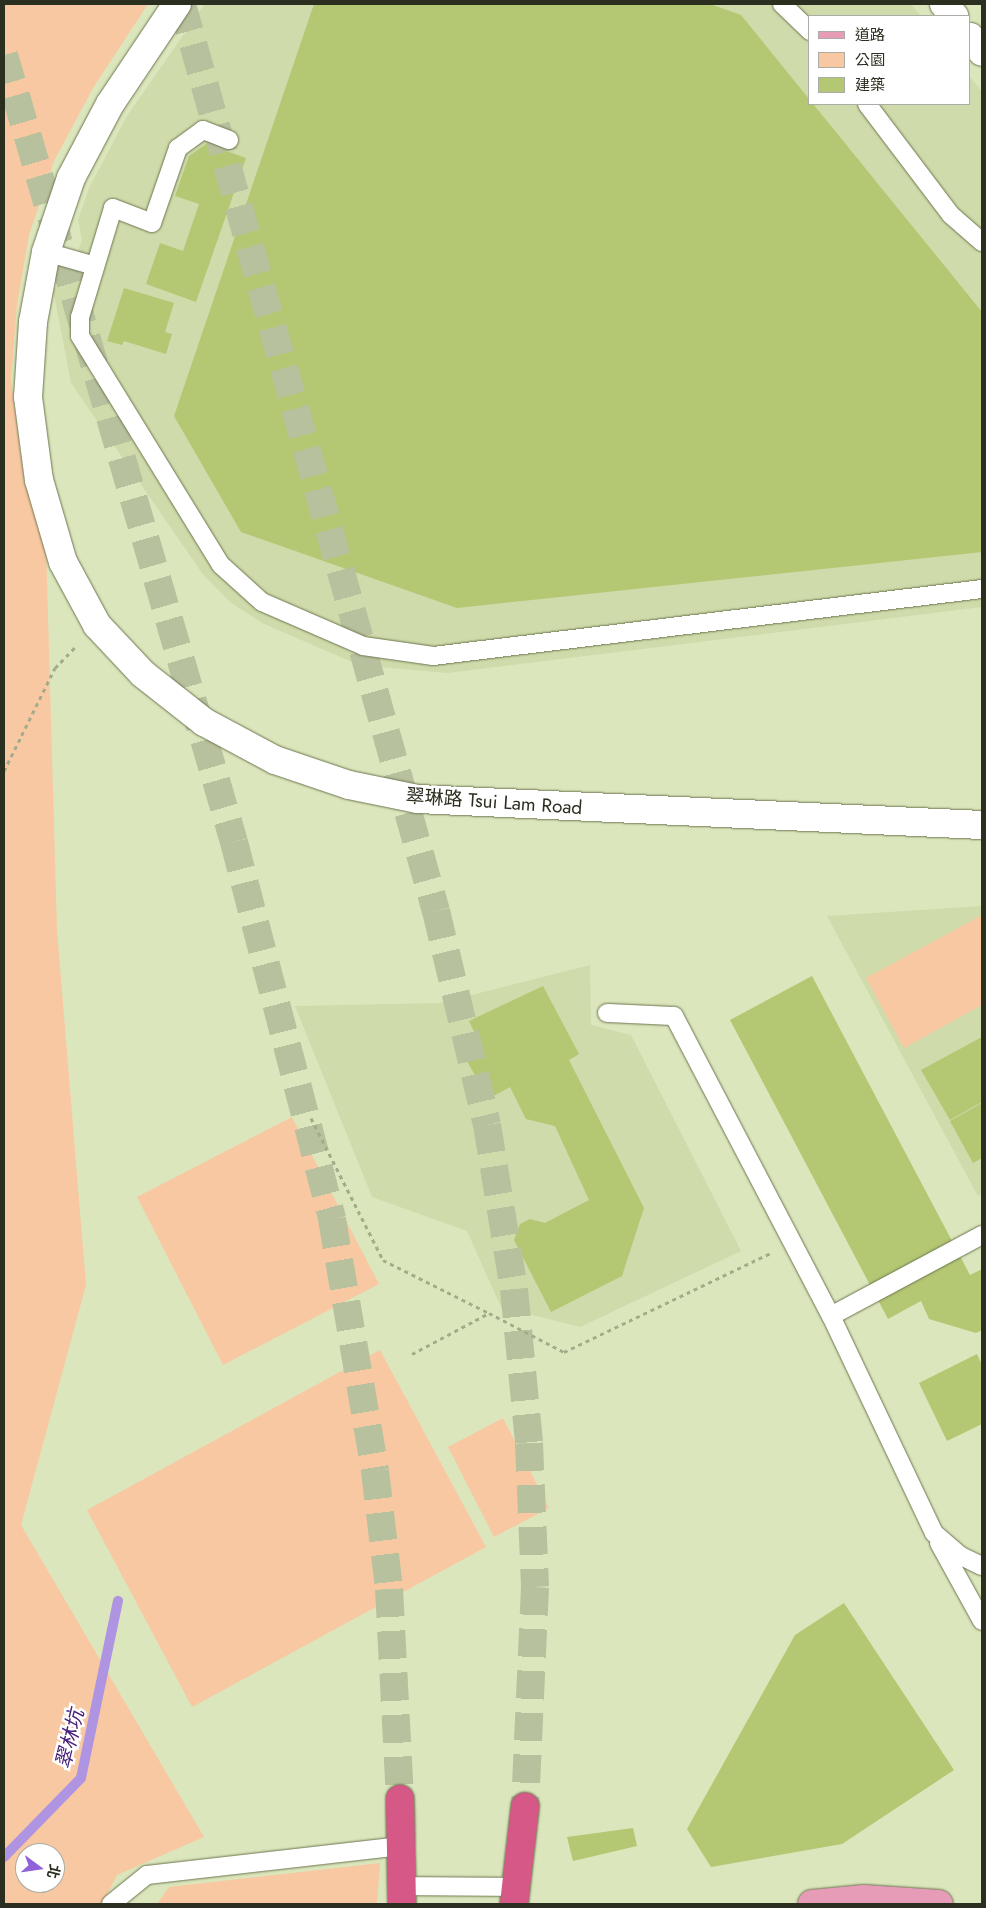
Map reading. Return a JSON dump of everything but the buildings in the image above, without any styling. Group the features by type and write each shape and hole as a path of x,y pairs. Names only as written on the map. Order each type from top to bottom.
{"highway":[{"path":"400,1799 402,1895"},
{"path":"515,1896 525,1807"}],"main road":[{"path":"812,1904 864,1899 939,1904"}],"street":[{"name":"翠琳路 Tsui Lam Road","path":"177,4 88,145 71,178 46,252 33,322 28,397 39,480 63,562 97,625 143,674 204,722 275,760 349,785 418,799 501,805 982,825"},
{"path":"944,4 953,15"},
{"path":"971,38 982,52"}],"lane":[{"path":"782,4 808,29"},
{"path":"868,105 951,215 982,242"},
{"path":"229,140 203,130 178,148 152,223 112,208 80,317 86,350 221,565 262,602 363,646 433,656 982,588"},
{"path":"46,252 95,266"},
{"path":"607,1013 674,1016 830,1316 934,1533 978,1617"},
{"path":"830,1316 982,1235"},
{"path":"934,1533 959,1555 982,1566"},
{"path":"111,1904 147,1875 401,1846"},
{"path":"402,1895 515,1896"}],"path":[{"path":"4,771 55,668 97,625"},
{"path":"310,1118 383,1260 564,1352 792,1243"},
{"path":"412,1354 489,1313"}],"shaded area":[{"path":"205,4 911,4 920,15 808,15 808,105 971,105 971,78 982,92 982,607 447,673 359,665 262,623 230,602 202,573 71,383 53,289 67,282 82,240 78,220 89,188 127,116"},
{"path":"982,906 982,1194 978,1196 827,916"},
{"path":"590,965 591,1025 631,1035 741,1251 580,1327 501,1307 467,1231 372,1197 295,1006 440,1003"}],"green space":[{"path":"4,4 148,4 93,88 54,161 29,235 17,305 11,380 22,464 46,546 57,930 86,1285 21,1525 204,1837 117,1875 102,1904 4,1904"},
{"path":"982,915 982,1005 904,1048 866,978"},
{"path":"292,1117 379,1284 223,1365 137,1197"},
{"path":"380,1350 486,1547 192,1707 87,1510"},
{"path":"503,1418 549,1508 494,1537 448,1447"},
{"path":"380,1863 377,1904 157,1904 169,1887"}],"waterway":[{"name":"翠林坑","path":"4,1857 81,1778 118,1601"}],"tunnel":[{"path":"182,4 436,911 487,1125 514,1289 529,1443 535,1587 525,1807"},
{"path":"4,55 234,842 332,1219 375,1471 389,1589 400,1799"}]}
